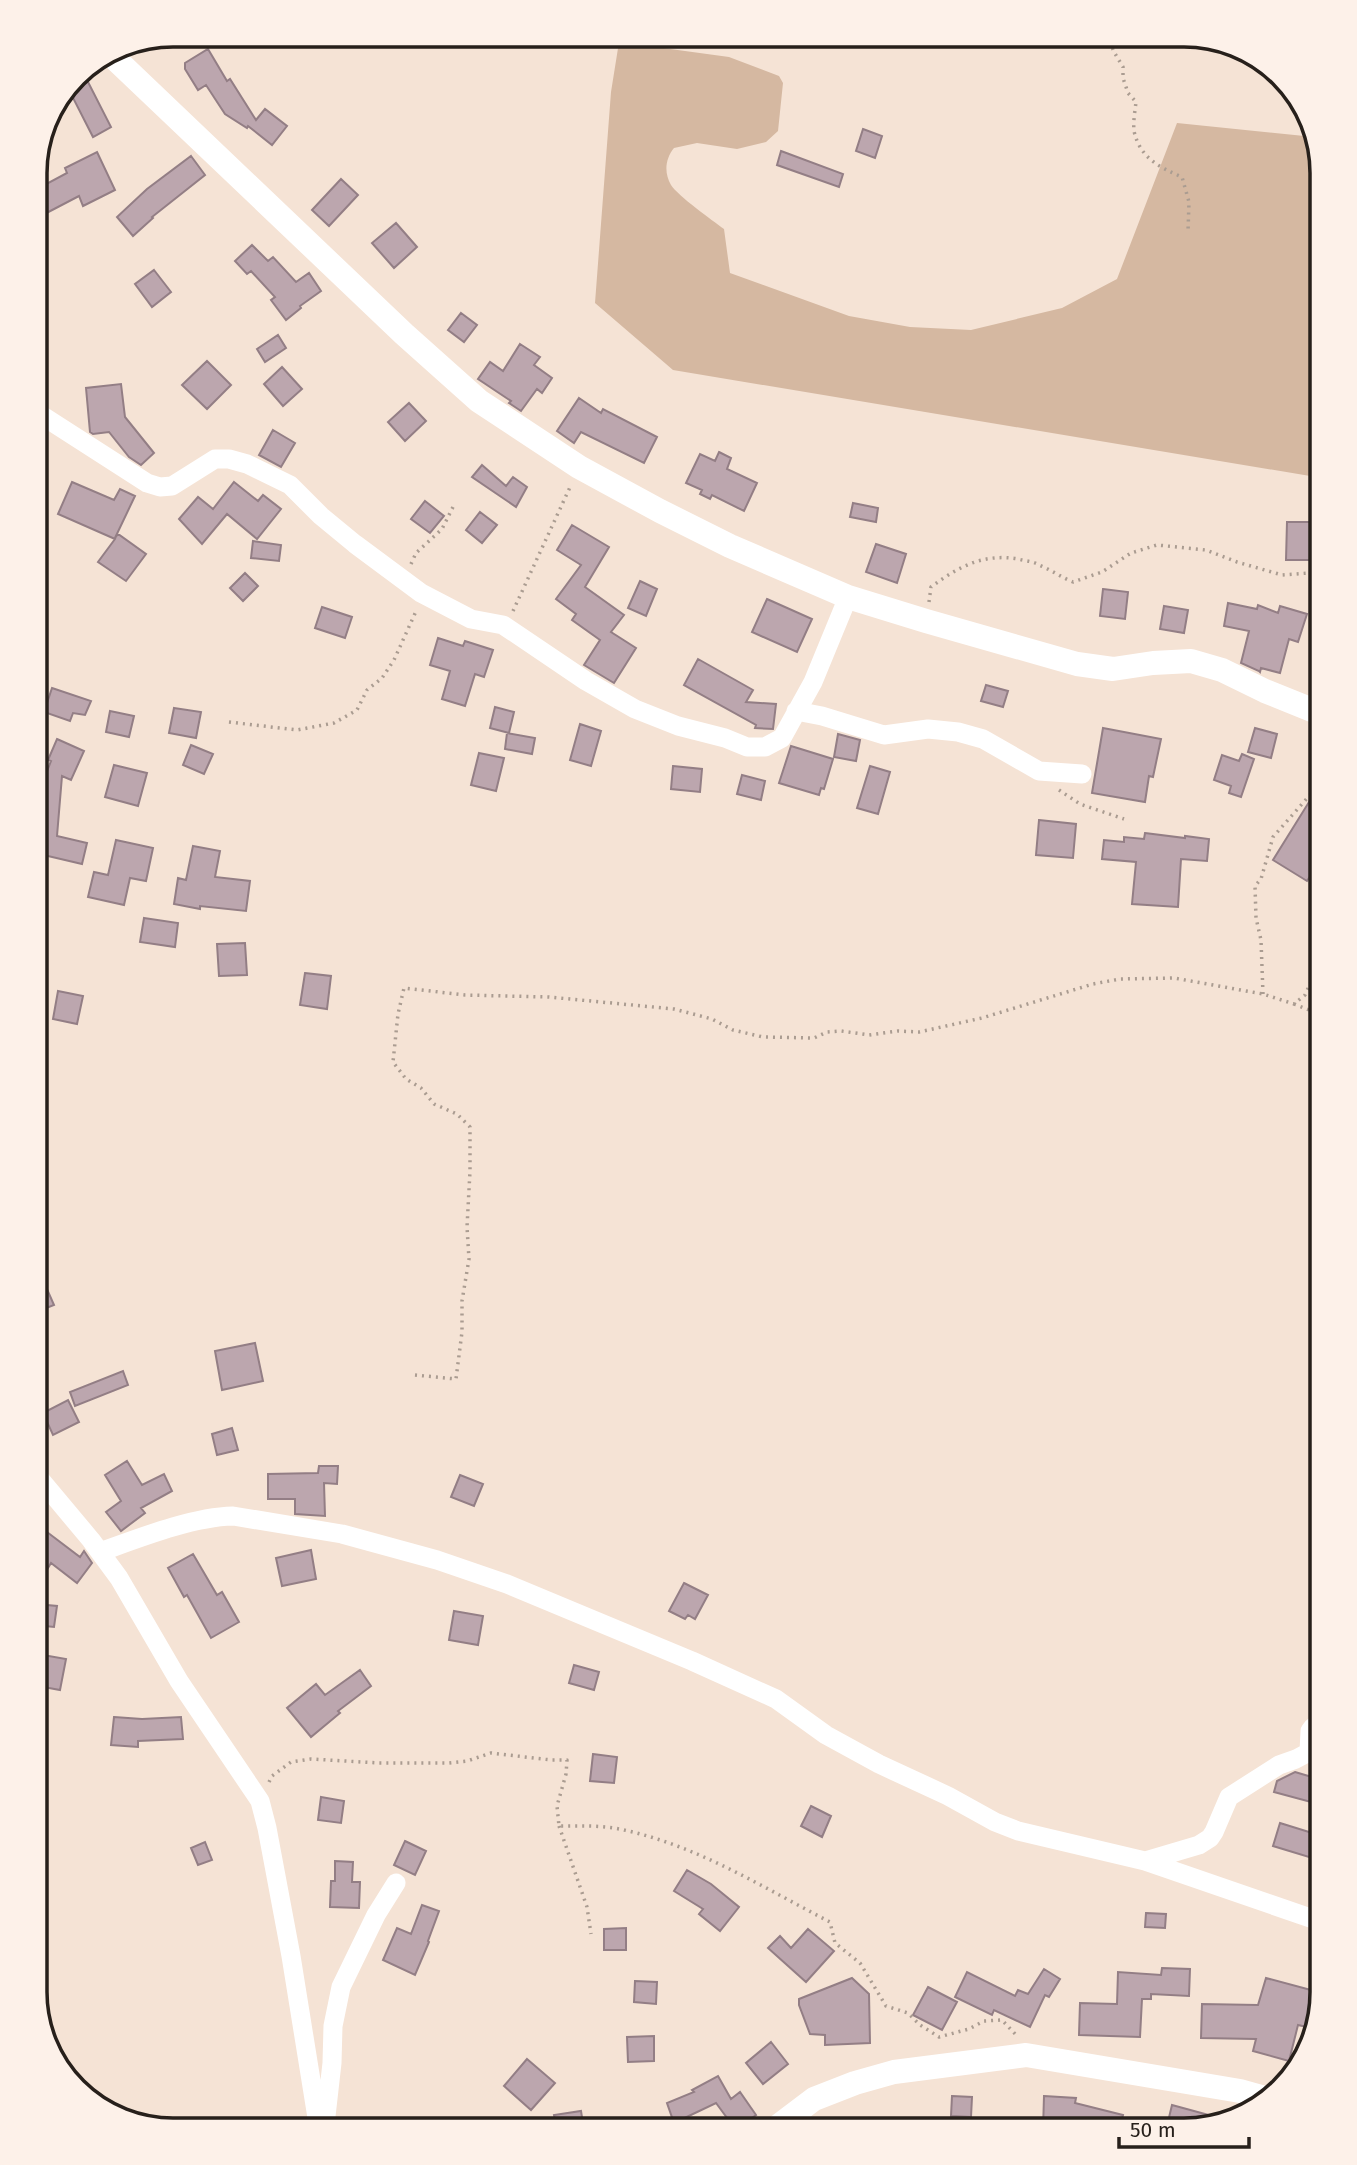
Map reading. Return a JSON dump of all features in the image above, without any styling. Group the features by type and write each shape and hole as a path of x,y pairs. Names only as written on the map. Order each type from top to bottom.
{"street":[{"path":"117,61 404,334 479,401 579,467 660,511 848,597 926,621 1077,664 1113,669 1191,661 1222,670 1310,708"},
{"path":"48,419 147,483 160,486 172,486 215,459 229,459 247,464 290,485 321,516 421,593 471,619 503,625 586,681 635,709 678,726 725,738 747,747 765,747 782,738 813,682 848,597"},
{"path":"796,711 884,735 928,729 958,732 983,739 1040,771 1082,774"},
{"path":"47,1488 119,1578 179,1681 260,1801 293,1968 317,2117"},
{"path":"100,1552 141,1537 216,1517 233,1516 342,1534 438,1560 533,1595 776,1699 826,1735 995,1822 1145,1861 1310,1918"},
{"path":"1145,1861 1199,1845 1210,1838 1229,1797 1279,1765 1306,1754 1310,1748"},
{"path":"326,2117 333,2026 341,1987 376,1915 396,1883"},
{"path":"789,2118 814,2099 894,2072 1026,2055 1255,2095"}],"path":[{"path":"1113,48 1123,67 1128,93 1136,102 1134,130 1142,150 1157,167 1182,177 1189,202 1188,232"},
{"path":"503,625 512,613 579,467"},
{"path":"390,571 410,566 416,553 442,529 453,507"},
{"path":"926,621 932,587 951,573 982,558 1013,558 1037,563 1057,576 1073,582 1102,572 1131,553 1157,545 1206,550 1282,575 1310,573"},
{"path":"229,722 298,730 334,723 357,710 367,690 382,678 394,660 421,593"},
{"path":"1040,771 1060,792 1080,804 1124,819"},
{"path":"1264,994 1255,886 1261,878 1273,836 1310,795"},
{"path":"415,1375 456,1379 462,1332 462,1301 469,1259 467,1227 470,1127 457,1114 434,1104 421,1088 406,1079 393,1062 398,1014 404,988 465,995 549,997 674,1009 712,1019 733,1030 762,1037 814,1038 827,1032 841,1031 869,1035 898,1031 919,1032 982,1018 1093,984 1120,979 1174,978 1264,994 1310,1010"},
{"path":"1294,1004 1305,995 1310,984"},
{"path":"260,1801 272,1776 291,1762 311,1759 449,1763 467,1761 491,1753 566,1760 566,1774 557,1806 559,1826 587,1907 591,1934"},
{"path":"559,1826 622,1829 675,1844 733,1871 830,1922 835,1943 860,1962 886,2006 908,2013 920,2025 939,2037 969,2029 984,2021 1002,2020 1018,2037 1026,2055"}],"shaded area":[{"path":"618,47 659,47 729,57 779,76 783,83 778,131 766,142 737,149 697,143 674,148 666,166 671,185 724,229 730,273 849,316 910,327 971,330 1062,308 1117,279 1177,123 1304,136 1310,174 1310,476 673,370 595,303 611,92"}],"building":[{"path":"208,49 227,81 230,79 256,120 265,109 287,126 272,145 248,126 247,128 225,114 206,85 198,90 185,69 185,63"},
{"path":"88,81 111,127 93,137 73,97"},
{"path":"863,129 882,136 875,158 856,151"},
{"path":"781,151 843,174 839,187 777,165"},
{"path":"97,152 115,190 83,206 79,196 48,212 48,183 67,173 65,168"},
{"path":"191,156 205,175 152,217 133,236 117,217 147,189"},
{"path":"341,179 358,195 329,226 312,210"},
{"path":"396,223 417,247 394,268 372,243"},
{"path":"252,245 268,261 273,257 296,282 309,273 321,291 286,320 271,300 275,297 251,271 247,274 235,261"},
{"path":"154,270 171,292 152,307 135,284"},
{"path":"461,313 477,325 464,342 448,330"},
{"path":"278,335 286,348 265,362 257,349"},
{"path":"520,344 540,357 534,365 552,378 542,393 537,389 521,411 478,379 490,362 503,371"},
{"path":"207,361 231,385 207,409 182,385"},
{"path":"282,367 302,389 283,406 264,384"},
{"path":"121,384 125,417 154,453 141,465 129,457 109,432 90,432 86,388"},
{"path":"579,398 601,413 603,409 657,437 644,463 581,432 574,443 557,431"},
{"path":"409,403 426,421 405,441 388,422"},
{"path":"273,430 295,443 281,467 259,455"},
{"path":"719,452 731,458 727,469 757,483 744,511 712,495 710,499 700,494 702,490 686,483 700,454 715,461"},
{"path":"482,465 506,486 513,477 527,487 516,507 472,477"},
{"path":"72,482 114,500 120,489 135,496 115,538 118,534 146,554 126,581 98,562 115,539 58,514"},
{"path":"234,482 258,501 263,495 281,509 257,539 227,514 202,544 179,519 198,497 213,509"},
{"path":"425,501 444,516 430,533 411,519"},
{"path":"853,503 878,508 876,522 850,517"},
{"path":"480,512 497,525 482,543 466,530"},
{"path":"1287,522 1310,522 1310,560 1286,560"},
{"path":"572,525 609,547 585,587 624,615 611,632 636,648 614,683 584,665 600,640 572,620 576,614 556,599 581,565 557,550"},
{"path":"253,541 281,545 279,561 251,558"},
{"path":"876,544 906,554 897,583 866,572"},
{"path":"245,573 258,586 243,601 230,588"},
{"path":"640,581 657,589 646,616 628,608"},
{"path":"1103,589 1128,592 1125,619 1100,616"},
{"path":"767,599 812,619 797,652 752,632"},
{"path":"1228,603 1257,609 1258,605 1278,613 1280,606 1307,614 1298,642 1289,639 1280,673 1261,668 1260,672 1241,663 1249,631 1224,626"},
{"path":"1164,606 1188,610 1184,633 1160,629"},
{"path":"322,607 352,617 345,638 315,628"},
{"path":"438,638 463,646 465,641 493,650 484,677 475,674 465,706 442,699 450,671 430,665"},
{"path":"698,659 753,690 746,702 776,704 773,729 755,728 756,725 684,685"},
{"path":"986,685 1008,691 1003,707 981,701"},
{"path":"52,688 91,701 85,715 73,713 70,721 48,713"},
{"path":"495,707 514,712 509,733 490,728"},
{"path":"174,708 201,712 196,738 169,733"},
{"path":"110,711 134,716 129,737 106,732"},
{"path":"580,724 601,731 591,766 570,760"},
{"path":"1103,728 1161,739 1153,777 1149,776 1145,802 1092,793"},
{"path":"1255,728 1277,734 1271,758 1248,752"},
{"path":"507,733 535,738 532,754 505,749"},
{"path":"838,734 860,740 856,761 834,757"},
{"path":"57,739 84,751 71,780 62,776 57,836 87,843 82,864 48,856 48,770 51,761 48,760"},
{"path":"191,745 213,754 204,774 183,765"},
{"path":"791,746 833,759 824,789 821,788 819,795 779,783"},
{"path":"479,753 504,758 496,791 471,785"},
{"path":"1242,754 1254,759 1241,797 1229,793 1231,786 1214,780 1222,755 1239,761"},
{"path":"114,765 147,773 138,806 105,797"},
{"path":"673,766 702,769 700,792 671,789"},
{"path":"870,766 890,772 878,814 857,808"},
{"path":"742,775 765,781 761,800 737,794"},
{"path":"1310,803 1310,876 1307,881 1273,860"},
{"path":"1039,820 1076,824 1073,858 1036,855"},
{"path":"1145,833 1209,839 1207,861 1181,859 1178,907 1132,904 1136,862 1102,859 1104,840 1124,842 1124,837 1144,839"},
{"path":"116,840 153,848 146,881 130,878 124,905 88,897 94,872 108,875"},
{"path":"193,846 220,851 215,877 250,881 246,911 200,906 200,909 174,904 178,878 186,880"},
{"path":"144,918 178,923 175,947 140,942"},
{"path":"245,943 247,975 219,976 217,944"},
{"path":"305,973 331,976 327,1009 300,1005"},
{"path":"58,991 83,996 77,1024 53,1019"},
{"path":"47,1290 54,1305 47,1308"},
{"path":"255,1343 263,1381 222,1390 215,1351"},
{"path":"123,1371 128,1385 75,1406 70,1392"},
{"path":"68,1400 79,1422 53,1435 47,1422 47,1411"},
{"path":"232,1428 238,1450 217,1455 212,1434"},
{"path":"127,1461 142,1485 164,1474 172,1491 141,1508 145,1513 121,1531 106,1512 121,1501 105,1475"},
{"path":"319,1466 338,1466 337,1484 324,1483 325,1516 295,1514 295,1499 268,1499 268,1474 318,1473"},
{"path":"460,1475 483,1484 474,1506 451,1497"},
{"path":"47,1532 80,1557 84,1551 92,1563 77,1583 51,1563 48,1568"},
{"path":"311,1550 316,1579 282,1586 276,1558"},
{"path":"193,1554 217,1595 222,1592 239,1622 211,1638 168,1568"},
{"path":"684,1583 708,1595 695,1619 688,1615 685,1619 669,1611"},
{"path":"47,1605 57,1606 54,1627 47,1626"},
{"path":"454,1611 483,1616 478,1645 449,1640"},
{"path":"47,1656 66,1659 60,1690 47,1688"},
{"path":"574,1665 599,1672 594,1690 569,1683"},
{"path":"360,1670 371,1686 338,1711 340,1713 311,1737 287,1708 316,1684 325,1695"},
{"path":"114,1717 181,1717 183,1739 138,1741 138,1747 111,1745"},
{"path":"593,1754 617,1757 614,1783 590,1781"},
{"path":"1295,1772 1310,1776 1310,1802 1274,1792 1277,1781"},
{"path":"321,1797 344,1801 341,1823 318,1820"},
{"path":"811,1806 831,1816 822,1837 801,1826"},
{"path":"1280,1823 1310,1832 1310,1857 1273,1846"},
{"path":"405,1841 426,1851 415,1875 394,1865"},
{"path":"205,1842 212,1860 198,1865 191,1848"},
{"path":"335,1861 353,1862 352,1882 360,1882 359,1908 330,1907 331,1881 335,1881"},
{"path":"687,1870 711,1884 739,1907 720,1931 699,1914 703,1909 674,1891"},
{"path":"422,1905 439,1911 415,1975 383,1960 397,1928 411,1934"},
{"path":"1146,1913 1166,1914 1165,1928 1145,1927"},
{"path":"626,1928 626,1950 604,1950 604,1929"},
{"path":"808,1929 834,1951 806,1982 768,1948 780,1936 791,1948"},
{"path":"1162,1968 1190,1969 1189,1996 1151,1994 1151,1999 1142,1999 1140,2037 1079,2035 1080,2003 1117,2004 1118,1972 1161,1975"},
{"path":"1044,1969 1060,1979 1049,1997 1045,1995 1030,2027 994,2010 992,2015 955,1997 967,1972 1015,1996 1018,1990 1028,1994"},
{"path":"852,1978 869,1994 870,2043 825,2045 825,2035 810,2034 799,1999"},
{"path":"1266,1978 1310,1990 1304,2026 1298,2025 1289,2061 1253,2051 1256,2039 1201,2038 1202,2004 1258,2005"},
{"path":"635,1981 657,1982 656,2004 634,2002"},
{"path":"928,1987 957,2002 942,2030 913,2015"},
{"path":"654,2036 654,2061 628,2062 627,2037"},
{"path":"771,2042 788,2064 763,2084 746,2063"},
{"path":"527,2059 555,2083 531,2110 504,2086"},
{"path":"718,2076 731,2099 740,2092 756,2115 753,2118 727,2118 716,2103 686,2118 672,2117 667,2103 694,2092 692,2090"},
{"path":"952,2096 972,2097 971,2117 951,2116"},
{"path":"1044,2096 1076,2098 1075,2103 1123,2115 1122,2118 1043,2118"},
{"path":"1172,2105 1208,2115 1184,2118 1169,2118"},
{"path":"581,2111 582,2117 554,2117 554,2115"}]}
